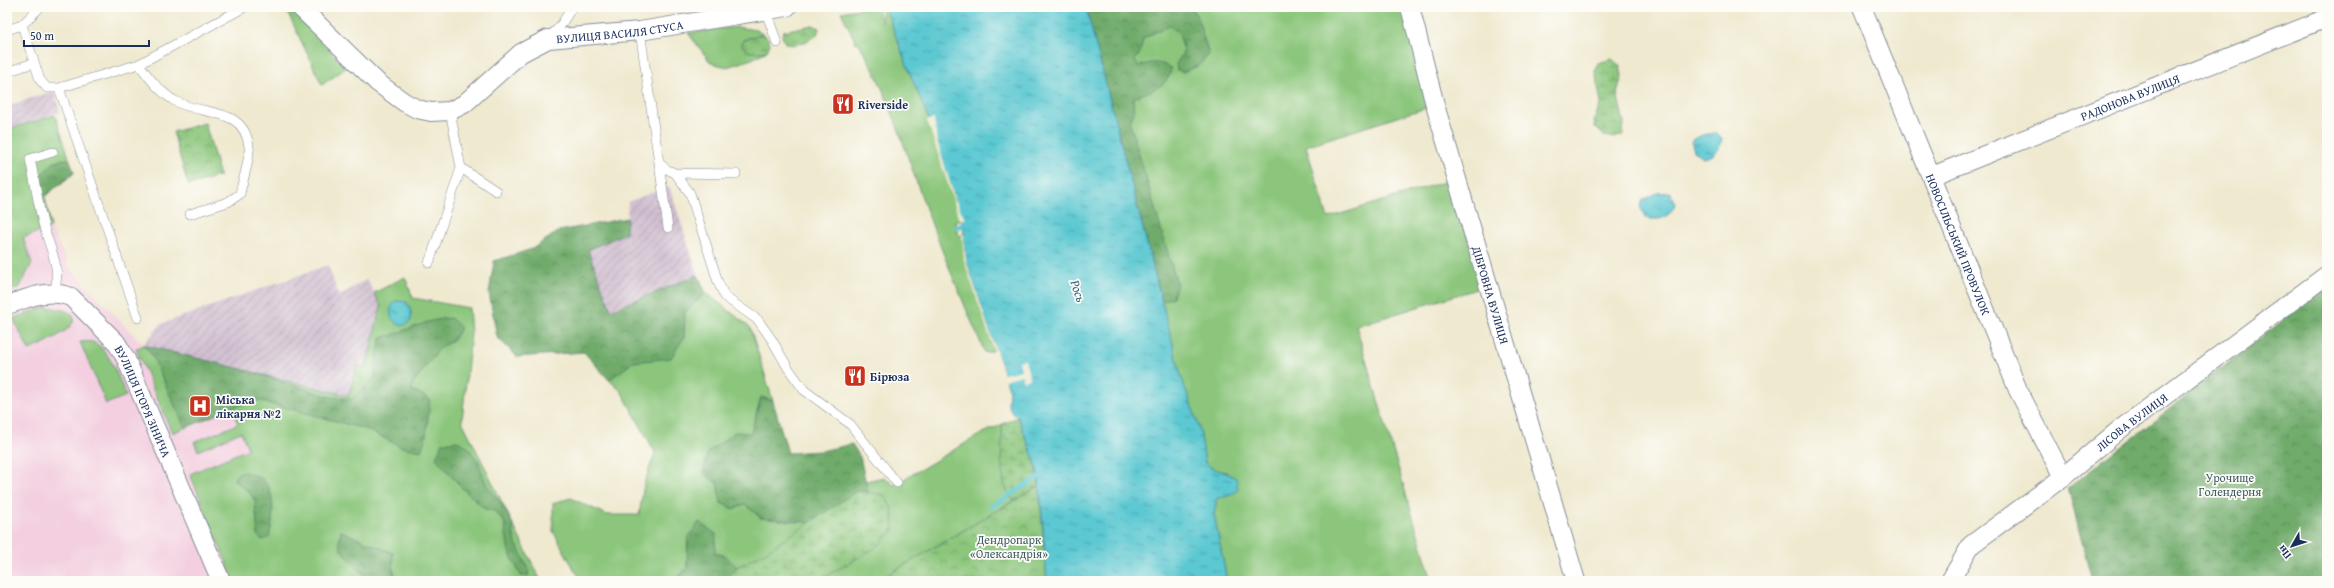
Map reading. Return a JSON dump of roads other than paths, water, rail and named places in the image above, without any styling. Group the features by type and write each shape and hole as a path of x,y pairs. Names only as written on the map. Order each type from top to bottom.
{"street":[{"name":"ВУЛИЦЯ ВАСИЛЯ СТУСА","path":"300,7 354,62 404,102 417,109 431,112 450,111 464,104 521,53 548,39 640,31 764,12 787,7"},
{"name":"ДІБРОВНА ВУЛИЦЯ","path":"1410,7 1435,105 1576,581"},
{"name":"НОВОСІЛЬСЬКИЙ ПРОВУЛОК","path":"1862,7 2018,390 2063,477"},
{"name":"РАДОНОВА ВУЛИЦЯ","path":"1932,176 2327,18"},
{"name":"ЛІСОВА ВУЛИЦЯ","path":"1950,581 1971,545 2063,477 2119,430 2327,275"},
{"name":"ВУЛИЦЯ ІГОРЯ ЗІНИЧА","path":"7,305 39,294 54,293 71,297 116,342 126,359 221,581"}],"lane":[{"path":"7,30 22,25 40,7"},
{"path":"22,25 33,63 40,80 47,88 59,88 139,64 245,7"},
{"path":"548,39 561,25 572,7"},
{"path":"764,12 770,20 777,43"},
{"path":"640,31 668,228"},
{"path":"7,72 33,63"},
{"path":"139,64 148,76 174,100 190,108 234,118 242,127 250,147 240,194 228,202 190,214"},
{"path":"59,88 138,318"},
{"path":"429,263 461,168 450,111"},
{"path":"53,152 30,159 44,227 56,264 58,281 54,293"},
{"path":"659,163 666,169 675,173 736,174"},
{"path":"461,168 496,191"},
{"path":"675,173 690,194 718,282 725,297 758,320 772,340 788,368 804,390 850,424 898,483"}],"water":[{"name":"Рось","path":"885,7 1086,7 1181,376 1200,430 1205,463 1212,468 1236,478 1238,490 1229,496 1217,498 1214,514 1227,581 1047,581 1039,477 1035,462 1018,417 1011,412 1008,404 1009,389 966,260 963,225 928,117"},
{"path":"1715,133 1722,138 1719,149 1711,156 1703,158 1694,151 1691,141 1702,135"},
{"path":"1670,192 1675,204 1670,213 1660,219 1646,218 1640,207 1643,200 1657,193"},
{"path":"395,301 407,302 411,311 411,321 402,326 395,322 391,316 391,309"}],"waterway":[{"path":"957,227 963,225"},
{"path":"991,507 1039,477"}],"place":[{"name":"Riverside","path":"843,104"},
{"name":"Бірюза","path":"855,376"},
{"name":"Міська лікарня №2","path":"200,406"}],"park label":[{"name":"Урочище Голендерня","path":"2230,484"},
{"name":"Дендропарк «Олександрія»","path":"1009,546"}]}
